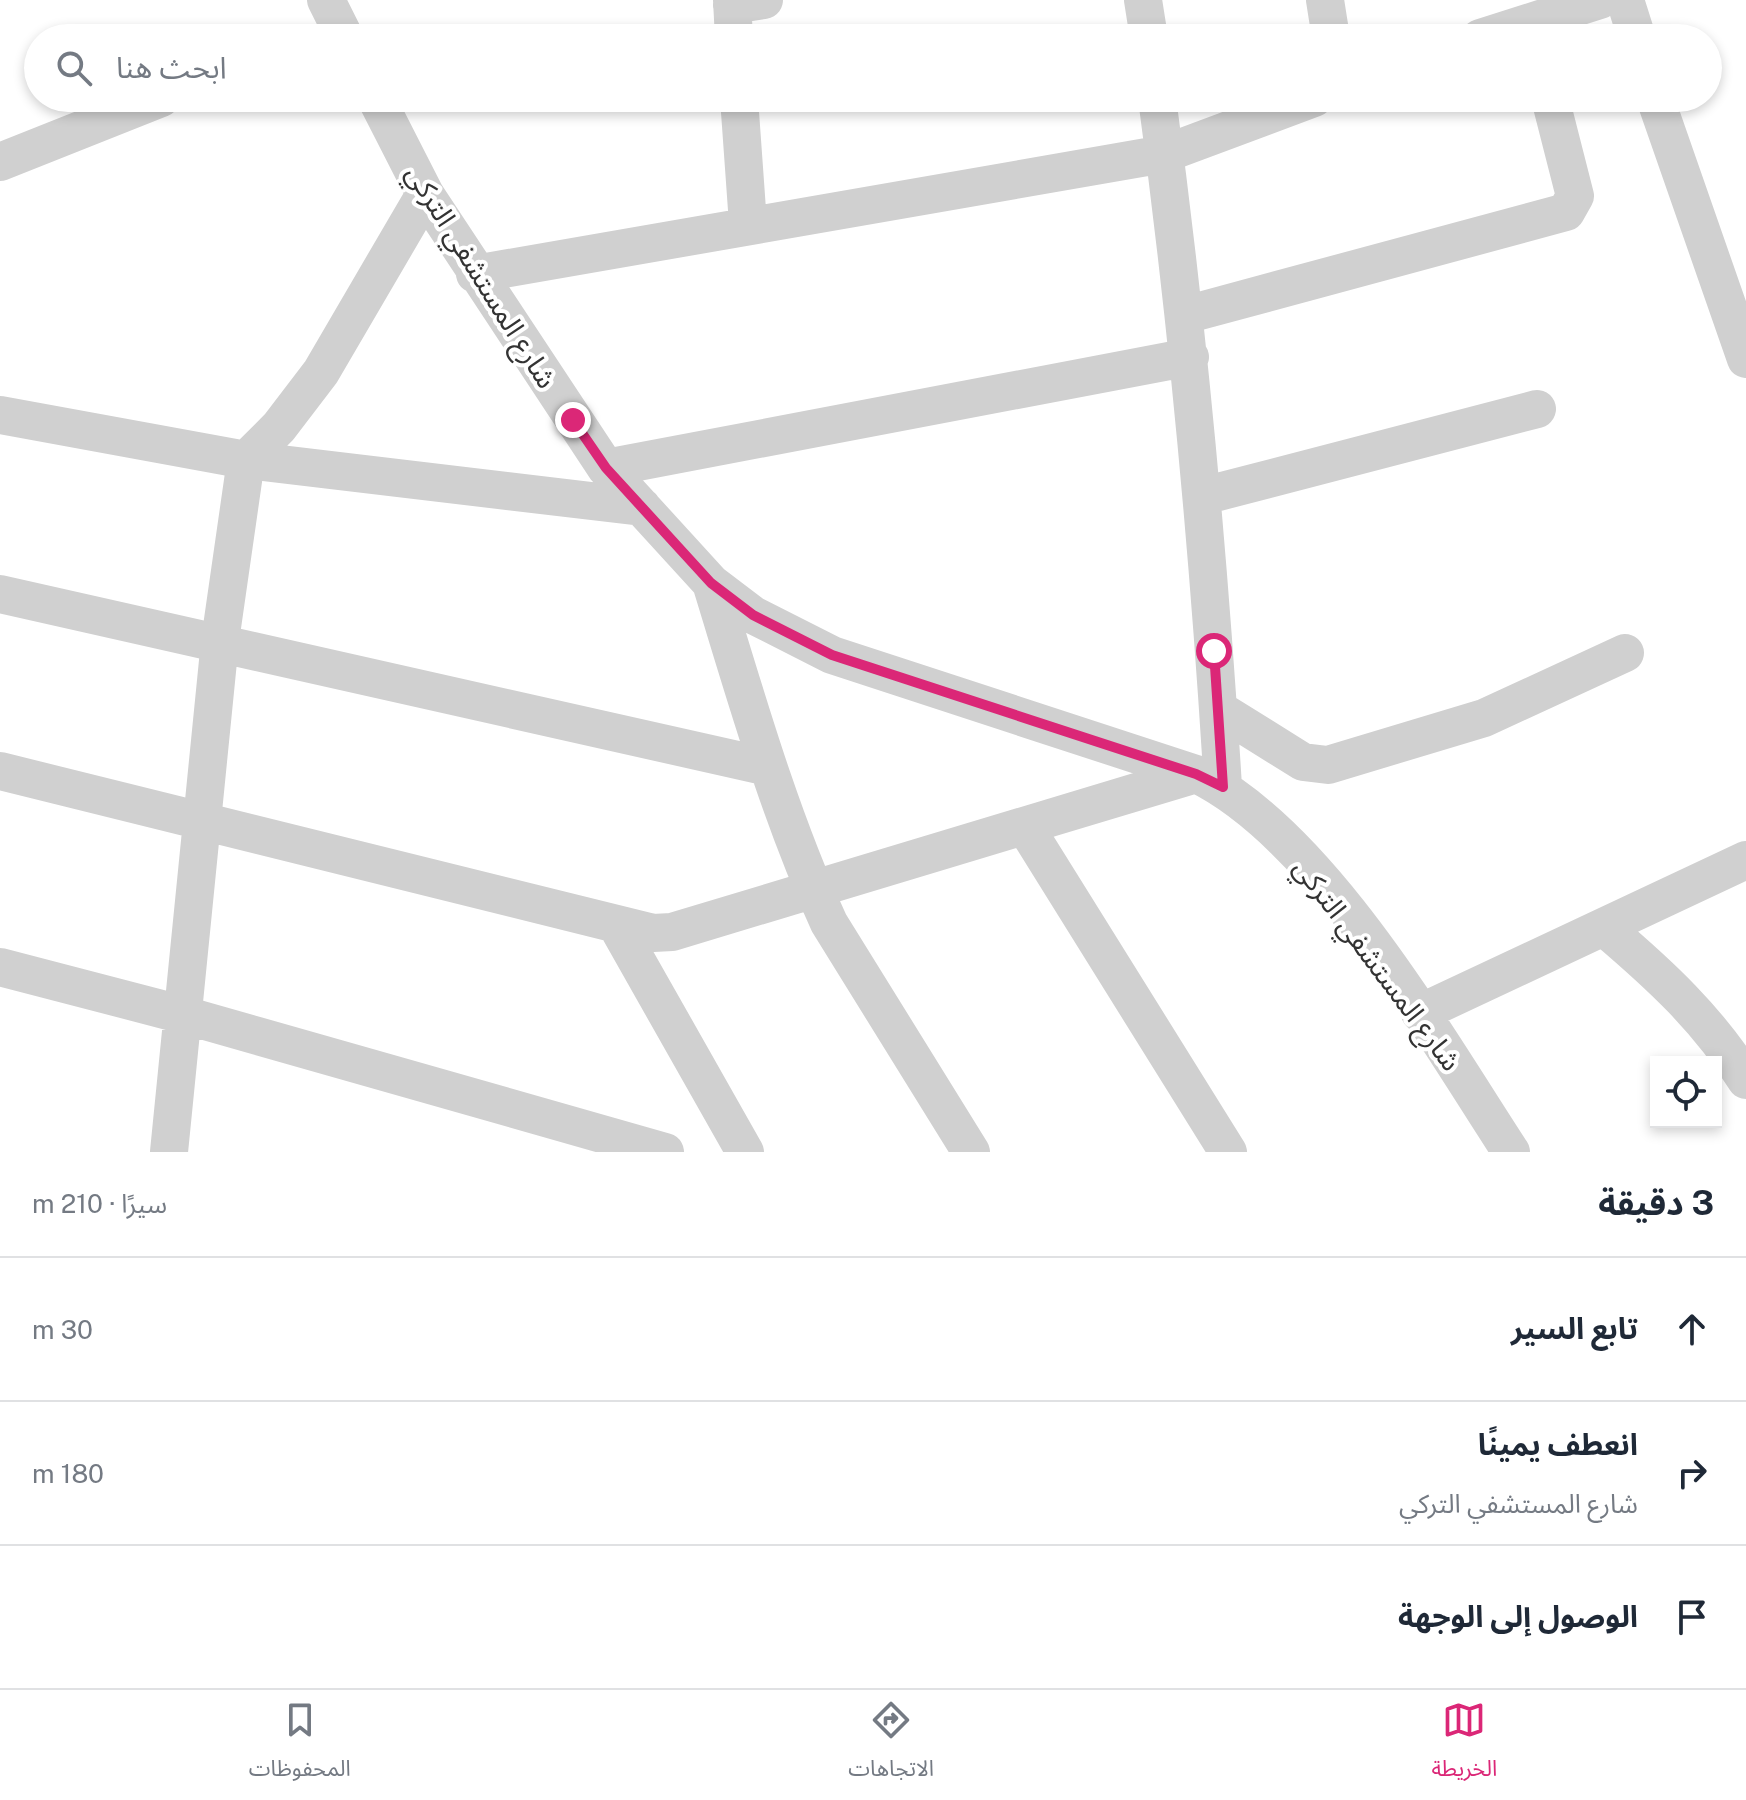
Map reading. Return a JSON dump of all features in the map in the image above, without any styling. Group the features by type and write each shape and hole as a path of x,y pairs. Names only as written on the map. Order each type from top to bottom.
{"street":[{"path":"326,0 338,24"},
{"path":"1143,0 1147,24"},
{"path":"1325,0 1329,24"},
{"path":"1545,24 1600,0"},
{"path":"1625,0 1633,24"},
{"path":"0,162 126,112"},
{"name":"شارع المستشفي التركي","path":"383,112 425,194 475,274 606,468 711,583 753,615 832,655 1210,781 1304,860 1420,1013 1511,1152"},
{"path":"740,112 748,224"},
{"path":"0,771 653,933 672,932 1026,828 1210,781 1218,709 1203,496 1190,357 1159,112"},
{"path":"475,274 748,224 1164,154 1276,112"},
{"path":"1185,315 1566,212 1575,196 1554,112"},
{"path":"1660,112 1746,359"},
{"path":"0,134 42,145"},
{"path":"169,1152 220,641 246,460 279,427 321,372 425,194"},
{"path":"606,468 1190,357"},
{"path":"1203,496 1537,409"},
{"path":"0,415 246,460 642,507"},
{"path":"711,583 768,767 814,891 829,923 971,1152"},
{"path":"0,594 220,641 768,767"},
{"path":"1218,709 1303,762 1328,765 1484,718 1625,653"},
{"path":"1026,828 1228,1152"},
{"path":"1420,1013 1606,929 1746,860"},
{"path":"617,926 745,1152"},
{"path":"1606,929 1671,984 1713,1030 1746,1080"},
{"path":"0,967 184,1015 665,1152"},
{"path":"718,1152 719,1106"}],"route":[{"path":"573,420 606,468 711,583 753,615 795,639 832,655 1196,774 1223,787 1214,651"}]}
